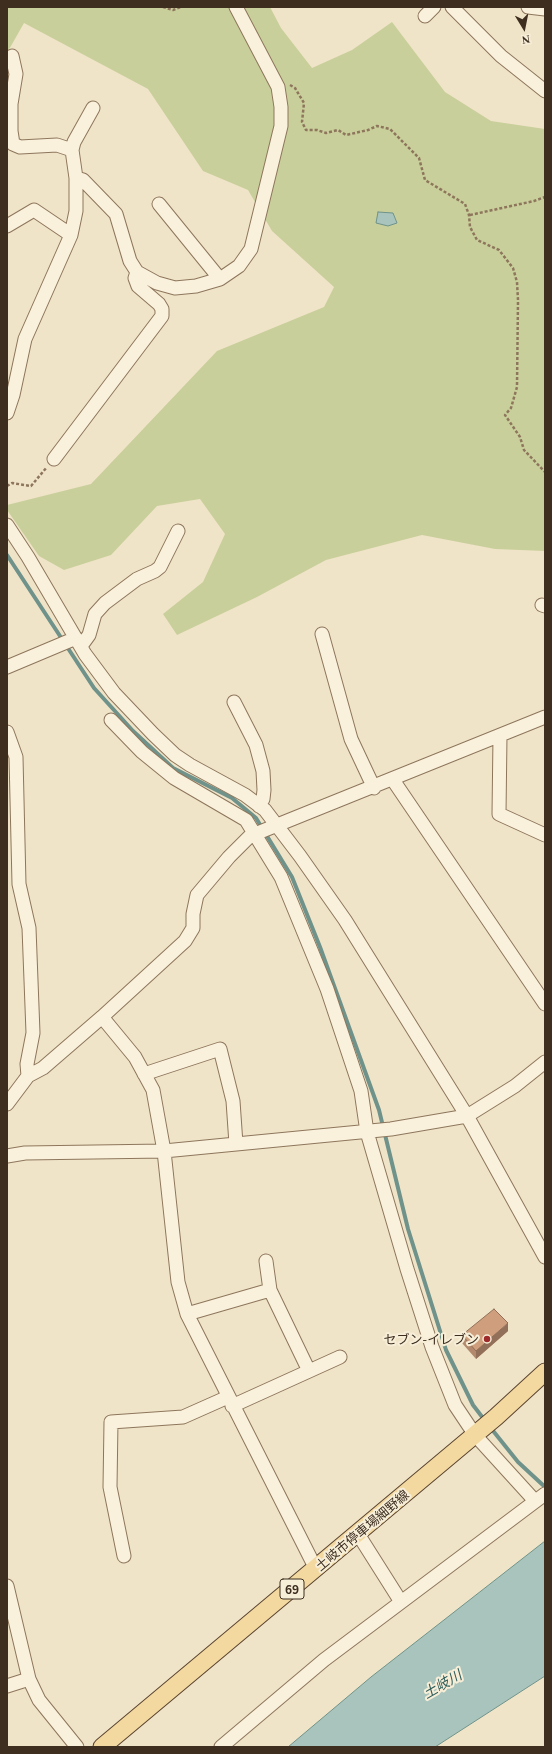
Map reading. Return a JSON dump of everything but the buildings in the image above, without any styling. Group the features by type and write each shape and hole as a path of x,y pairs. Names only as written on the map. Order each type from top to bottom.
{"main road":[{"name":"土岐市停車場細野線","path":"102,1747 358,1534 496,1417 545,1372"}],"street":[{"path":"76,178 83,180 116,214 130,261 137,272 157,283 175,288 196,286 220,279 238,266 251,250 282,126 278,87 236,7"},
{"path":"452,7 501,56 545,91"},
{"path":"528,7 545,9"},
{"path":"12,56 16,74 11,104 10,131 13,144 20,147 57,146 72,150"},
{"path":"7,413 13,395 25,339 71,235 76,211 76,178 72,150 74,142 94,108"},
{"path":"159,204 220,279"},
{"path":"7,226 34,210 71,235"},
{"path":"54,459 162,316 162,309 159,304 138,286 135,278 137,272"},
{"path":"7,525 28,557 76,642 103,681 118,698 153,734 190,765 246,795 259,806 265,831 281,877 327,989 361,1091 371,1132 432,1347 455,1405 478,1432 541,1497 324,1660 221,1747"},
{"path":"7,667 58,645 76,642 89,635 94,614 105,603 137,579 155,571 160,567 178,531"},
{"path":"322,634 351,739 374,788"},
{"path":"234,702 256,745 263,771 263,799 259,806"},
{"path":"9,1096 28,1076 43,1068 102,1017 185,941 193,928 193,914 197,895 229,857 250,836 374,788 545,717"},
{"path":"111,720 142,752 174,778 265,831 345,920 467,1116 545,1257"},
{"path":"7,732 16,758 19,884 29,928 33,1032 27,1064 28,1076"},
{"path":"500,736 499,814 545,835"},
{"path":"174,778 190,765"},
{"path":"393,780 545,1004"},
{"path":"102,1017 135,1057 153,1090 164,1151 178,1282 187,1314 230,1402 316,1569"},
{"path":"144,1074 220,1049 233,1101 236,1144"},
{"path":"7,1156 25,1153 164,1151 391,1130 467,1116 515,1086 545,1062"},
{"path":"266,1261 270,1290 309,1371"},
{"path":"187,1314 270,1290"},
{"path":"124,1556 110,1487 111,1422 183,1417 230,1402 340,1358"},
{"path":"358,1534 401,1602"},
{"path":"7,1586 29,1679 38,1700 77,1747"},
{"path":"7,1686 29,1679"}],"path":[{"path":"163,7 174,10 181,7"},
{"path":"278,87 292,85 295,88 304,103 302,122 306,130 317,130 326,133 338,130 346,135 368,130 377,126 390,129 419,158 425,180 465,204 470,215 473,234 477,240 499,250 512,268 517,282 517,387 511,408 505,415 520,437 524,450 545,472"},
{"path":"470,215 534,202 545,197"},
{"path":"7,486 12,483 31,486 54,459"}],"green space":[{"path":"7,7 270,7 281,28 312,68 352,50 392,22 445,92 491,121 545,129 545,551 495,549 422,535 326,560 257,597 177,635 163,614 203,582 225,534 200,499 157,506 111,555 64,570 39,556 7,510 7,505 91,484 217,351 324,307 334,287 272,231 248,190 203,171 148,89 24,23 7,53"}],"water":[{"path":"378,212 393,213 397,223 388,226 376,223"},
{"name":"土岐川","path":"545,1541 545,1676 435,1747 288,1747 371,1677"}],"waterway":[{"path":"7,555 94,688 133,731 173,768 232,798 256,818 292,877 320,947 379,1110 408,1229 446,1350 473,1405 486,1422"},
{"path":"490,1427 518,1462 545,1487"}],"place":[{"name":"セブン-イレブン","path":"487,1339"}]}
